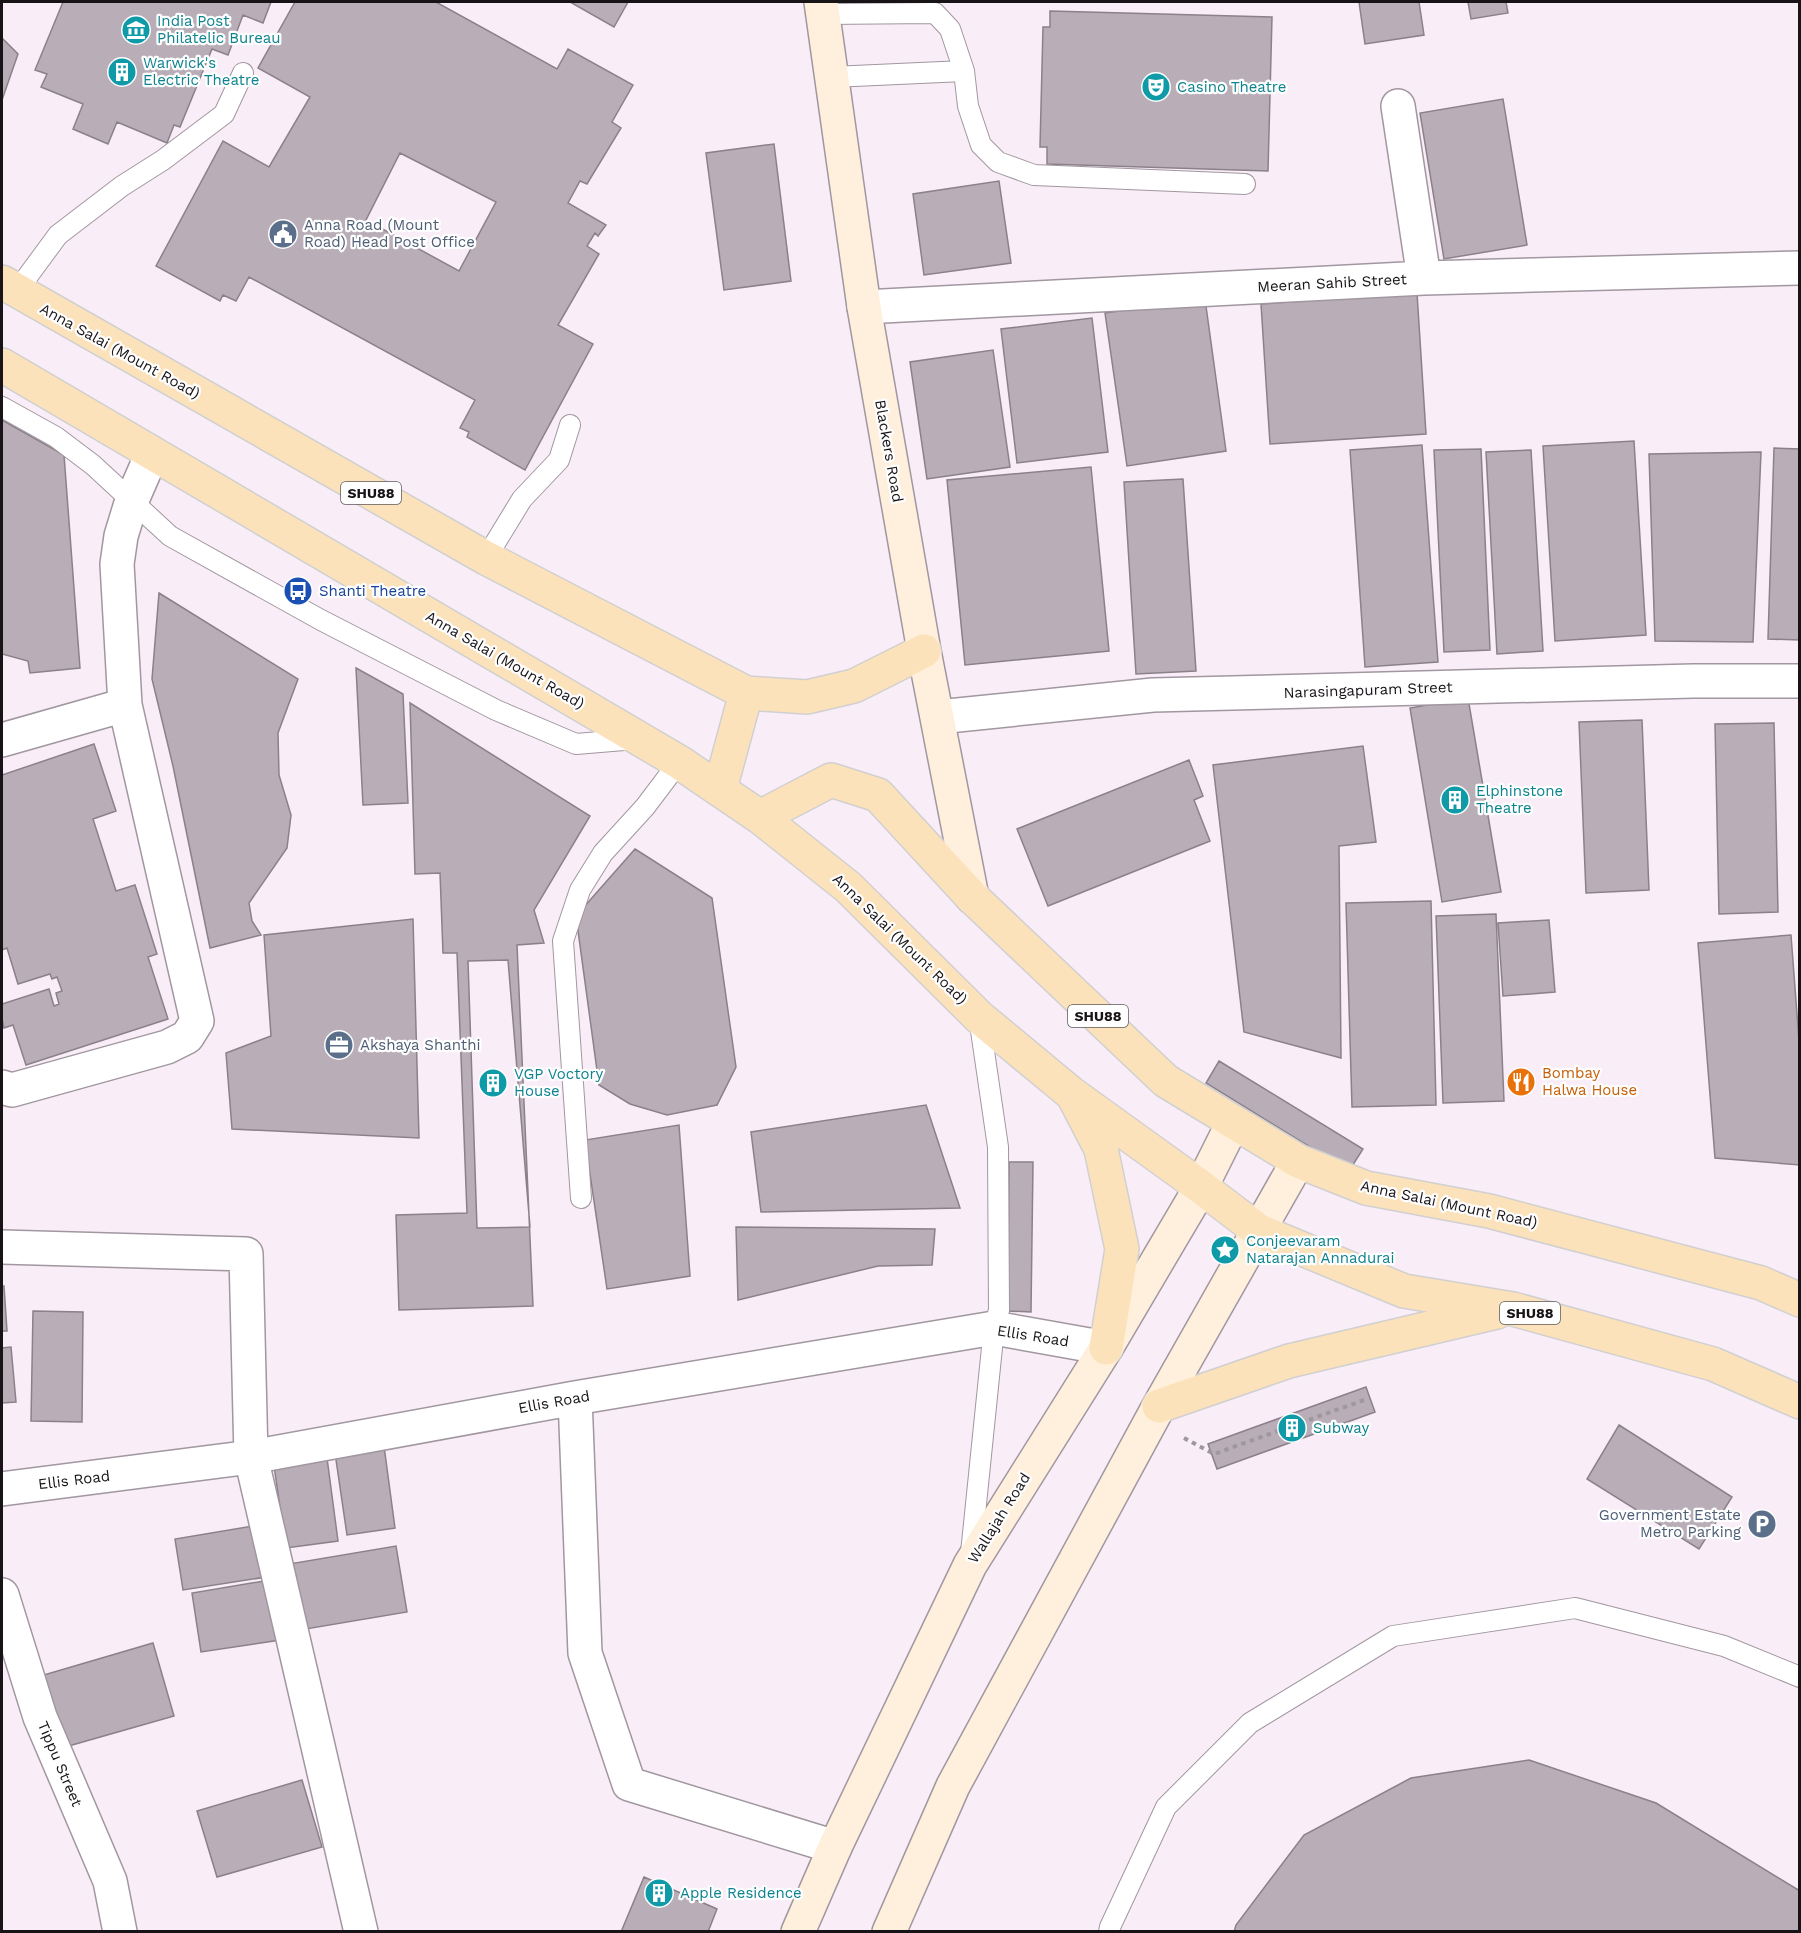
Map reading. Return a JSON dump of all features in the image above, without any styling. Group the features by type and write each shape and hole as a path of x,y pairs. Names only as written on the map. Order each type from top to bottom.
{"main road":[{"name":"Blackers Road","path":"822,8 864,307 924,651 972,897"},
{"name":"Anna Salai (Mount Road)","path":"9,287 486,558 746,693"},
{"name":"Anna Salai (Mount Road)","path":"2,365 679,762 720,789 760,817 848,887 979,1017 1072,1094 1202,1187 1259,1231 1404,1292 1513,1309 1713,1364 1800,1402"},
{"path":"720,789 746,693 807,697 854,686 924,651"},
{"name":"Anna Salai (Mount Road)","path":"760,817 831,780 878,795 972,897 1166,1081 1298,1161 1366,1188 1490,1211 1761,1283 1800,1300"},
{"path":"1072,1094 1101,1149 1122,1249 1106,1348"},
{"name":"Wallajah Road","path":"798,1932 835,1847 970,1564 1106,1348 1202,1187 1233,1123"},
{"path":"889,1932 953,1786 1155,1413 1298,1161"},
{"path":"1155,1413 1289,1361 1513,1309"}],"street":[{"path":"1398,106 1424,278"},
{"name":"Meeran Sahib Street","path":"864,307 1424,278 1800,268"},
{"path":"2,1087 12,1090 167,1047 187,1037 196,1021 125,705 117,564 121,536 132,500 152,454"},
{"name":"Narasingapuram Street","path":"938,717 1153,695 1694,681 1800,681"},
{"path":"2,740 125,705"},
{"path":"2,1247 246,1254 250,1457 361,1932"},
{"name":"Ellis Road","path":"2,1489 250,1457 575,1398 994,1328 1106,1348"},
{"path":"575,1398 585,1653 629,1784 835,1847"},
{"name":"Tippu Street","path":"2,1595 40,1717 110,1881 120,1932"}],"lane":[{"path":"822,8 935,13 950,29 964,71 968,106 981,145 998,162 1034,175 1245,184"},
{"path":"832,77 964,71"},
{"path":"9,287 58,235 122,186 224,114 243,73"},
{"path":"2,407 56,437 93,465 170,536 321,620 496,710 576,744 639,739"},
{"path":"486,558 522,499 559,460 570,425"},
{"path":"581,1198 563,941 580,890 603,853 645,807 679,762"},
{"path":"970,1564 994,1328 999,1310 998,1147 979,1017"},
{"path":"1109,1932 1166,1808 1250,1723 1393,1636 1575,1608 1724,1646 1800,1677"}],"path":[{"path":"1155,1413 1214,1454 1364,1400"}],"building":[{"name":"Warwick's Electric Theatre","path":"63,2 271,2 263,23 243,15 228,55 212,49 180,127 174,125 167,143 117,122 108,144 73,129 83,104 41,87 47,74 35,70"},
{"name":"Anna Road (Mount Road) Head Post Office","path":"295,2 436,2 557,69 568,49 633,85 612,122 621,128 587,184 580,181 568,203 606,225 598,236 595,233 587,246 599,254 558,325 593,344 525,470 467,437 469,432 460,428 475,400 249,277 236,301 223,295 220,301 156,266 223,141 269,167 310,97 258,68","holes":["400,153 496,202 459,271 366,220"]},
{"path":"570,2 628,2 614,27"},
{"path":"1359,2 1419,2 1424,35 1365,44"},
{"path":"1468,2 1506,2 1508,13 1471,19"},
{"name":"Casino Theatre","path":"1050,11 1272,17 1268,171 1047,164 1047,147 1040,147 1043,27 1050,27"},
{"path":"2,38 18,54 2,100"},
{"path":"1503,99 1527,245 1444,259 1420,113"},
{"path":"774,144 791,281 724,290 706,153"},
{"path":"999,181 1011,263 924,275 913,194"},
{"path":"1417,293 1426,434 1270,444 1261,304"},
{"path":"1205,299 1226,451 1127,466 1105,313"},
{"path":"1092,318 1108,452 1017,463 1001,329"},
{"path":"993,350 1010,467 927,479 910,362"},
{"path":"2,420 64,455 80,668 30,673 28,661 2,654"},
{"path":"1634,441 1646,635 1555,641 1543,446"},
{"path":"1422,445 1438,662 1365,667 1350,450"},
{"path":"1774,448 1800,449 1800,640 1768,639"},
{"path":"1481,449 1490,650 1444,652 1434,450"},
{"path":"1531,450 1543,651 1497,654 1486,452"},
{"path":"1761,452 1753,642 1655,641 1649,454"},
{"path":"1091,467 1109,651 965,665 947,480"},
{"path":"1183,479 1196,671 1136,674 1124,482"},
{"path":"159,593 298,679 278,733 279,775 291,815 287,848 249,903 252,921 261,935 210,948 173,766 152,679"},
{"path":"356,668 403,694 408,803 363,805"},
{"name":"Elphinstone Theatre","path":"1468,698 1501,892 1442,902 1410,708"},
{"name":"VGP Voctory House","path":"410,703 590,816 534,910 544,943 517,945 533,1306 399,1310 396,1215 467,1213 457,953 443,953 440,873 415,874"},
{"path":"1642,720 1649,890 1586,893 1579,722"},
{"path":"1774,723 1778,912 1719,914 1715,724"},
{"path":"94,744 116,811 93,819 116,891 135,885 157,954 148,957 168,1019 26,1065 13,1025 4,1028 2,1004 49,989 54,1006 59,1004 56,993 62,991 57,977 52,979 50,974 18,984 7,948 2,950 2,775"},
{"path":"1363,746 1376,842 1339,846 1341,1058 1244,1032 1213,765"},
{"path":"1189,760 1203,796 1194,800 1210,841 1048,906 1017,829"},
{"path":"635,849 712,898 736,1067 717,1105 667,1115 630,1104 599,1085 576,916"},
{"path":"1431,901 1436,1105 1352,1107 1346,903"},
{"path":"1496,914 1504,1101 1443,1103 1436,916"},
{"path":"413,919 419,1138 232,1129 226,1053 271,1036 264,935"},
{"path":"1549,920 1555,992 1503,996 1498,923"},
{"path":"1791,935 1800,1054 1800,1165 1715,1158 1698,943"},
{"path":"508,960 530,1227 477,1228 468,961"},
{"path":"1219,1061 1363,1149 1349,1171 1206,1083"},
{"path":"926,1105 960,1208 761,1212 751,1132"},
{"path":"679,1125 690,1276 607,1289 585,1140"},
{"path":"1009,1162 1033,1162 1031,1312 1008,1311"},
{"path":"736,1227 935,1229 932,1265 878,1266 738,1300"},
{"path":"2,1286 4,1286 7,1331 2,1331"},
{"path":"33,1311 83,1312 82,1422 31,1421"},
{"path":"11,1347 16,1402 2,1403 2,1348"},
{"name":"Subway","path":"1366,1387 1375,1412 1217,1469 1208,1444"},
{"path":"1619,1425 1732,1497 1699,1549 1587,1479"},
{"path":"384,1446 395,1528 347,1535 335,1453"},
{"path":"327,1458 338,1541 286,1548 274,1466"},
{"path":"259,1525 266,1577 183,1590 175,1539"},
{"path":"396,1546 407,1612 300,1630 289,1564"},
{"path":"270,1580 280,1640 201,1652 192,1593"},
{"path":"153,1643 174,1716 58,1749 37,1677"},
{"path":"1529,1760 1656,1803 1800,1891 1800,1932 1234,1932 1236,1925 1304,1835 1411,1778"},
{"path":"302,1780 322,1847 217,1877 197,1811"},
{"name":"Apple Residence","path":"644,1877 717,1909 708,1932 621,1932"}],"place":[{"name":"India Post Philatelic Bureau","path":"136,30"},
{"name":"Warwick's Electric Theatre","path":"122,72"},
{"name":"Casino Theatre","path":"1156,87"},
{"name":"Anna Road (Mount Road) Head Post Office","path":"283,234"},
{"name":"Shanti Theatre","path":"298,591"},
{"name":"Elphinstone Theatre","path":"1455,800"},
{"name":"Akshaya Shanthi","path":"339,1045"},
{"name":"Bombay Halwa House","path":"1521,1082"},
{"name":"VGP Voctory House","path":"493,1083"},
{"name":"Conjeevaram Natarajan Annadurai","path":"1225,1250"},
{"name":"Subway","path":"1292,1428"},
{"name":"Government Estate Metro Parking","path":"1762,1524"},
{"name":"Apple Residence","path":"659,1893"}]}
